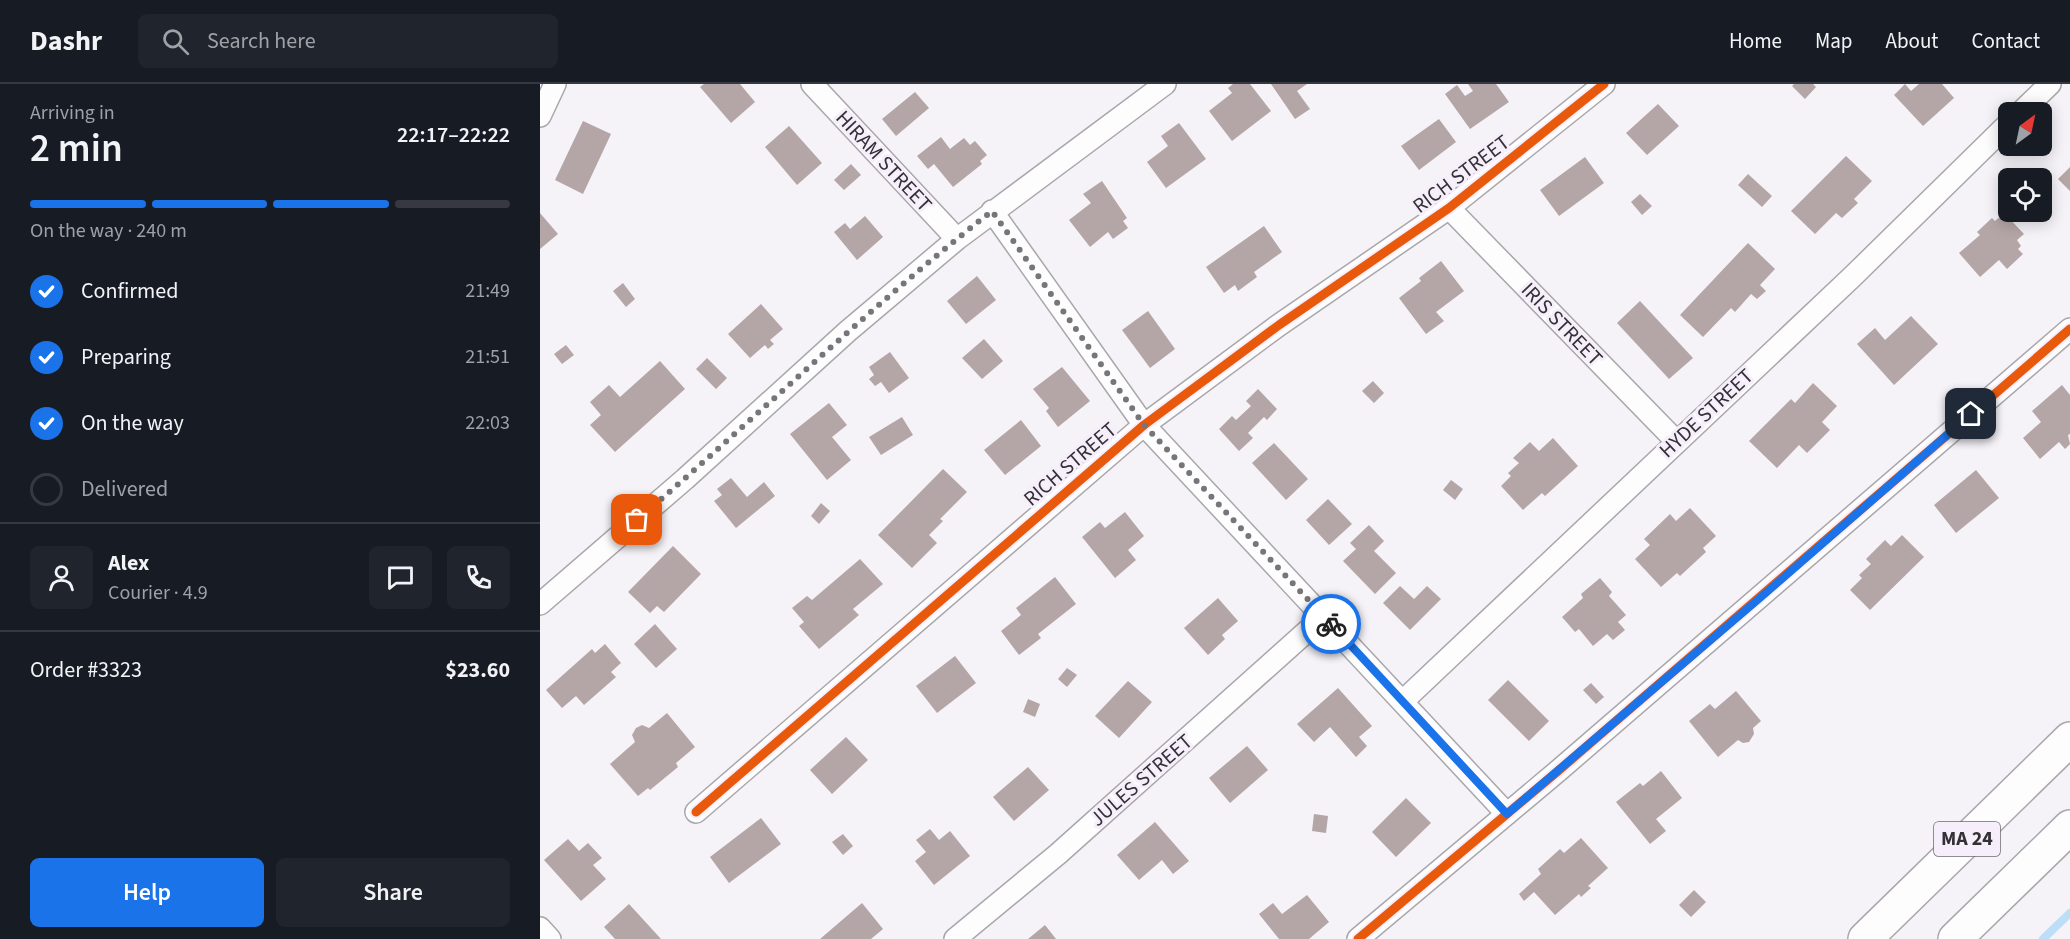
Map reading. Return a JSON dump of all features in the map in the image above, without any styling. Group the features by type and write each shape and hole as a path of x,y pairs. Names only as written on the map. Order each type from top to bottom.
{"highway":[{"name":"MA 24","path":"1865,939 2070,739"},
{"name":"MA 24","path":"1955,939 2070,827"}],"street":[{"path":"540,116 555,84"},
{"name":"HIRAM STREET","path":"812,84 957,239"},
{"path":"540,604 685,479 848,331 957,239 1165,84"},
{"name":"RICH STREET","path":"696,812 1144,425 1279,325 1449,208 1604,84"},
{"path":"2031,102 2050,84"},
{"name":"HYDE STREET","path":"1402,701 1852,277 1998,134"},
{"name":"IRIS STREET","path":"1449,208 1676,441"},
{"path":"992,211 1144,425 1507,814"},
{"path":"1358,939 1507,814 2070,329"},
{"name":"JULES STREET","path":"955,939 1058,854 1324,616"},
{"path":"540,928 550,939"}],"building":[{"path":"704,84 740,84 755,102 731,123 700,87"},
{"path":"1233,84 1250,84 1271,111 1232,141 1209,111 1232,93 1228,88"},
{"path":"1271,84 1307,84 1297,91 1310,109 1295,119"},
{"path":"1468,84 1496,84 1509,102 1470,129 1445,94 1457,85 1465,96 1473,91"},
{"path":"1794,84 1813,84 1816,87 1805,99 1792,86"},
{"path":"1905,84 1911,91 1919,84 1942,84 1954,98 1923,126 1894,95"},
{"path":"915,92 929,108 896,136 882,119"},
{"path":"1658,104 1679,126 1647,155 1626,133"},
{"path":"1439,119 1456,142 1419,170 1401,146"},
{"path":"583,121 611,134 583,194 555,180"},
{"path":"1179,123 1206,159 1166,188 1147,162 1168,146 1161,136"},
{"path":"789,126 822,163 797,185 765,147"},
{"path":"941,137 950,149 964,138 970,145 975,141 987,155 980,161 982,164 953,187 934,164 928,169 917,156"},
{"path":"1846,156 1872,181 1854,199 1858,203 1842,218 1836,213 1815,234 1791,211"},
{"path":"1585,157 1604,183 1559,216 1540,190"},
{"path":"851,164 861,175 844,190 834,180"},
{"path":"2070,167 2070,191 2058,179"},
{"path":"1748,174 1772,196 1762,207 1738,185"},
{"path":"1102,181 1127,218 1123,221 1128,228 1113,239 1108,232 1090,247 1069,220 1091,203 1083,194"},
{"path":"1640,194 1652,206 1642,215 1631,202"},
{"path":"540,213 558,234 540,249"},
{"path":"865,216 883,237 857,260 834,232 845,223 850,229"},
{"path":"1992,218 1995,221 1998,218 1998,222 2013,222 2024,234 2017,240 2021,246 2018,249 2023,254 2007,269 1999,260 1980,277 1959,253 1980,235 1977,232"},
{"path":"1264,226 1282,252 1254,272 1257,277 1238,291 1235,285 1224,293 1206,267"},
{"path":"1748,243 1775,269 1760,285 1766,291 1757,299 1751,294 1735,312 1731,308 1703,337 1680,315"},
{"path":"1441,261 1464,291 1436,312 1444,321 1426,334 1399,298"},
{"path":"977,276 996,300 966,324 947,301"},
{"path":"623,283 635,299 626,307 613,291"},
{"path":"1640,301 1693,358 1669,379 1617,323"},
{"path":"761,304 783,329 770,340 774,344 768,349 765,345 750,358 728,334"},
{"path":"1148,311 1175,349 1150,368 1122,330"},
{"path":"1911,316 1938,344 1894,385 1857,344 1875,328 1885,340"},
{"path":"984,339 1003,361 982,379 962,358"},
{"path":"566,345 574,355 562,364 554,354"},
{"path":"890,352 909,378 889,393 881,382 875,386 869,379 874,375 869,367"},
{"path":"707,358 727,378 716,389 696,369"},
{"path":"660,361 685,389 615,452 590,425 601,415 590,402 609,385 620,397"},
{"path":"1062,367 1090,401 1058,427 1046,411 1049,408 1033,389"},
{"path":"1373,381 1384,393 1374,403 1362,391"},
{"path":"1813,383 1837,406 1822,422 1830,430 1807,453 1799,445 1777,468 1749,441 1791,399 1795,403"},
{"path":"2062,385 2070,395 2070,434 2068,435 2070,444 2065,449 2059,442 2040,459 2023,438 2041,422 2032,411"},
{"path":"1258,389 1277,409 1267,420 1264,417 1248,433 1253,438 1239,451 1219,429 1232,416 1236,420 1251,406 1246,401"},
{"path":"829,403 847,425 832,437 851,460 827,480 790,434"},
{"path":"902,417 913,435 881,455 869,437"},
{"path":"1021,420 1041,446 1005,475 984,450"},
{"path":"1553,438 1578,466 1545,496 1542,493 1523,510 1501,486 1511,476 1508,473 1519,463 1513,458 1530,442 1539,451"},
{"path":"1274,443 1308,479 1286,500 1252,463"},
{"path":"943,469 967,492 940,519 943,521 929,535 937,543 912,568 878,535"},
{"path":"1976,470 1999,498 1956,533 1934,505"},
{"path":"731,478 747,497 764,482 775,496 736,528 714,501 722,495 717,489"},
{"path":"1451,480 1463,489 1455,500 1443,490"},
{"path":"1328,499 1352,524 1329,545 1306,520"},
{"path":"821,503 830,511 819,524 811,516"},
{"path":"1690,508 1716,536 1703,548 1706,552 1680,576 1677,573 1661,587 1635,559 1650,545 1644,539 1670,514 1676,521"},
{"path":"1125,512 1144,536 1128,550 1136,560 1115,578 1082,537 1100,522 1105,528"},
{"path":"1369,525 1384,541 1374,551 1396,573 1375,594 1343,561 1356,549 1350,543"},
{"path":"1902,535 1924,557 1870,610 1850,590 1862,578 1859,575 1871,564 1866,559 1885,540 1891,546"},
{"path":"673,546 701,574 664,612 657,606 650,613 628,592"},
{"path":"860,559 883,584 853,609 859,615 819,649 799,626 804,622 792,608 807,596 812,600"},
{"path":"1055,577 1076,604 1038,634 1041,638 1019,655 1001,631 1021,615 1016,608"},
{"path":"1600,578 1612,592 1609,596 1626,615 1618,622 1625,630 1613,640 1607,634 1593,646 1579,629 1575,632 1562,617 1583,598 1581,594"},
{"path":"1400,586 1414,599 1427,586 1441,599 1410,630 1383,603"},
{"path":"1218,598 1238,621 1222,635 1225,639 1208,655 1184,628"},
{"path":"655,624 677,649 656,668 634,644"},
{"path":"605,644 621,663 611,672 616,677 584,705 576,696 562,708 546,690 592,649 595,653"},
{"path":"955,656 976,683 937,713 916,686"},
{"path":"1067,668 1077,675 1067,687 1058,679"},
{"path":"1508,680 1549,721 1529,741 1488,700"},
{"path":"1128,681 1152,702 1119,738 1095,716"},
{"path":"1591,683 1604,697 1596,704 1583,690"},
{"path":"1338,688 1372,726 1359,737 1367,746 1356,757 1330,727 1314,742 1297,724"},
{"path":"1736,691 1761,721 1753,728 1754,734 1749,742 1743,743 1738,740 1718,757 1689,721 1710,704 1715,709"},
{"path":"1028,699 1040,704 1035,717 1023,712"},
{"path":"667,713 695,747 676,763 678,767 650,790 648,788 638,796 610,764 635,742 632,735 636,728 642,725 649,728"},
{"path":"846,737 868,760 832,794 810,770"},
{"path":"1247,746 1268,770 1230,803 1209,778"},
{"path":"1028,767 1049,790 1014,821 993,797"},
{"path":"1661,771 1682,798 1656,819 1666,831 1650,844 1616,802 1640,783 1643,786"},
{"path":"1406,798 1431,823 1396,857 1372,832"},
{"path":"1314,814 1328,816 1326,833 1312,831"},
{"path":"761,818 781,844 729,883 710,857"},
{"path":"1155,822 1189,861 1173,874 1162,860 1139,880 1117,855"},
{"path":"930,829 939,840 950,831 970,856 934,885 915,861 926,852 916,840"},
{"path":"843,834 853,846 843,855 832,842"},
{"path":"1581,838 1608,868 1588,886 1591,888 1581,897 1579,894 1555,915 1534,892 1524,901 1519,894 1541,874 1538,869 1560,849 1564,853"},
{"path":"568,839 579,851 588,843 602,858 593,865 606,879 581,901 544,860"},
{"path":"1694,890 1706,902 1691,917 1679,905"},
{"path":"1307,895 1329,922 1309,939 1279,939 1259,914 1273,903 1282,914"},
{"path":"862,903 883,929 871,939 820,939"},
{"path":"629,904 661,939 615,939 604,927"},
{"path":"1045,925 1056,939 1028,939"}],"waterway":[{"path":"2043,939 2070,913"}],"cycle path":[{"path":"696,812 1144,425 1279,325 1449,208 1604,84"},
{"path":"1358,939 1558,771 2070,329"}],"way so far":[{"path":"637,520 848,331 992,211 1144,425 1331,624"}],"route":[{"path":"1331,624 1507,814 1971,414"}]}
